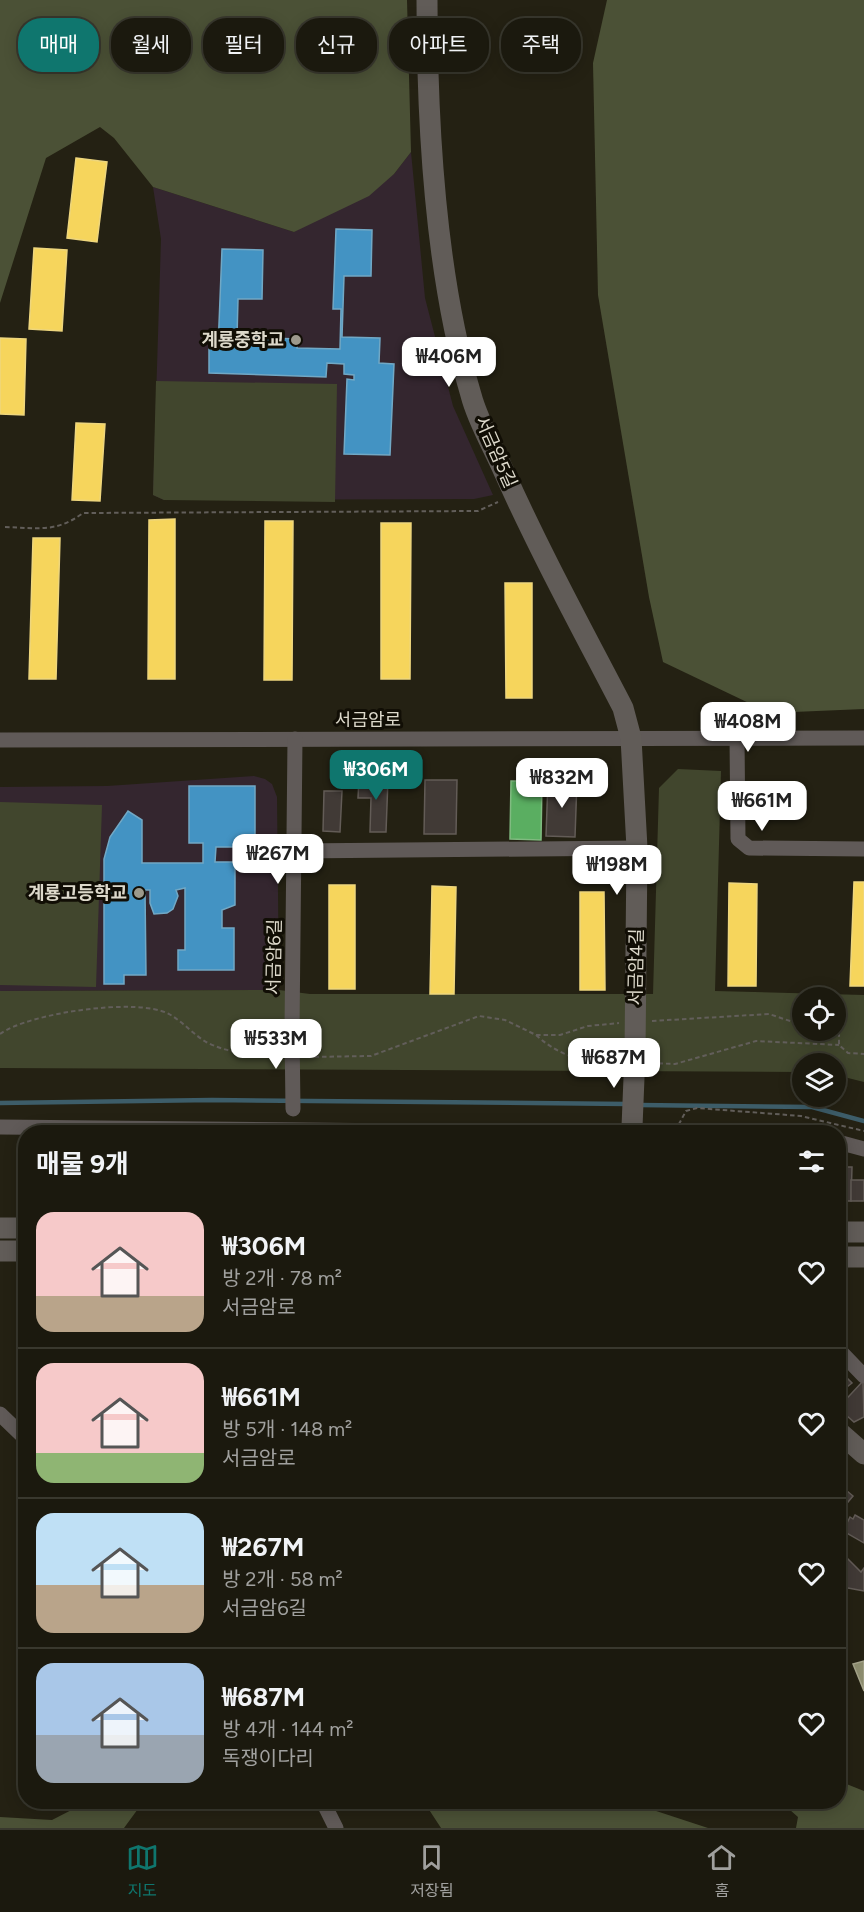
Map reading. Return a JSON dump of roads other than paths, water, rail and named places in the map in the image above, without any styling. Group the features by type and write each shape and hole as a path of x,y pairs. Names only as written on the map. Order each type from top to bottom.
{"street":[{"name":"서금암5길","path":"427,0 432,131 447,298 471,397 515,495 624,708 631,738"},
{"path":"737,737 738,839 749,848 864,849"},
{"name":"서금암4길","path":"631,738 637,848 632,1125"},
{"name":"서금암로","path":"0,740 864,738"},
{"name":"서금암6길","path":"293,1125 295,739"},
{"path":"295,850 637,848"},
{"path":"0,1127 18,1127"},
{"path":"846,1144 864,1149"},
{"path":"0,1228 18,1228"},
{"path":"846,1232 864,1232"},
{"path":"0,1251 18,1251"},
{"path":"846,1257 864,1257"},
{"path":"846,1357 864,1376"},
{"path":"0,1414 18,1431"},
{"path":"846,1438 864,1454"},
{"path":"326,1809 336,1828"}],"waterway":[{"path":"0,1103 212,1100 627,1104"},
{"path":"639,1105 812,1107 864,1121"}],"place":[{"name":"계룡중학교","path":"296,340"},
{"name":"계룡고등학교","path":"139,893"}]}
